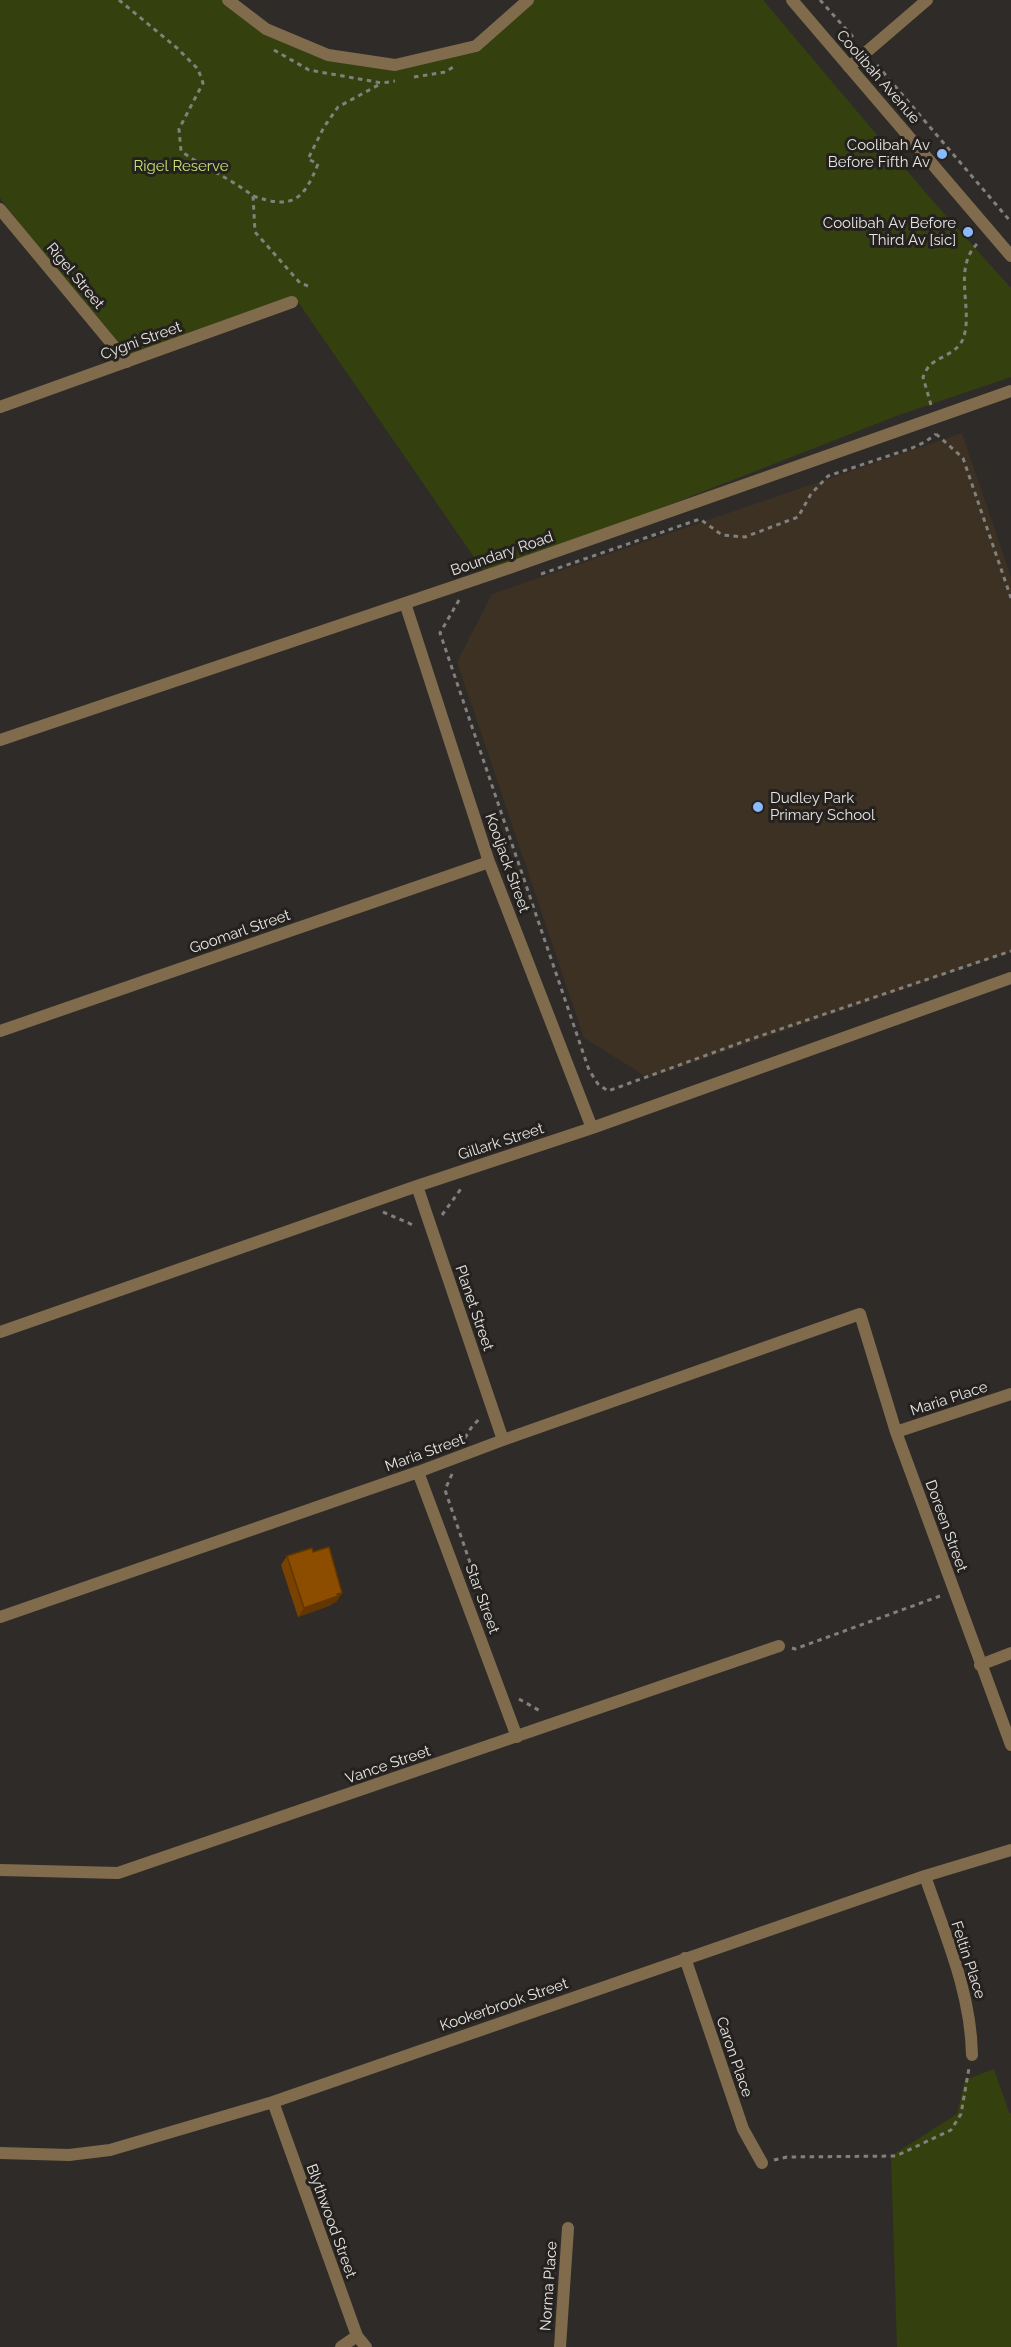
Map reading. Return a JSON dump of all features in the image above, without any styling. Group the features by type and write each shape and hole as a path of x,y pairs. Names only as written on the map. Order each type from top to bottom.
{"street":[{"path":"228,0 266,28 328,56 395,66 476,46 528,0"},
{"name":"Coolibah Avenue","path":"792,0 1011,256"},
{"path":"849,67 927,0"},
{"name":"Rigel Street","path":"0,209 128,362"},
{"name":"Cygni Street","path":"0,407 292,302"},
{"name":"Boundary Road","path":"0,740 405,603 1011,392"},
{"name":"Kooljack Street","path":"405,603 489,862 592,1128"},
{"name":"Goomarl Street","path":"0,1031 489,862"},
{"name":"Gillark Street","path":"0,1332 417,1186 592,1128 1011,978"},
{"name":"Planet Street","path":"417,1186 503,1440"},
{"name":"Maria Street","path":"0,1617 418,1472 860,1314"},
{"name":"Doreen Street","path":"860,1314 896,1432 1011,1745"},
{"name":"Maria Place","path":"896,1432 1011,1394"},
{"name":"Star Street","path":"418,1472 518,1737"},
{"name":"Vance Street","path":"0,1870 118,1873 779,1646"},
{"path":"980,1665 1011,1653"},
{"name":"Kookerbrook Street","path":"0,2153 69,2155 110,2150 273,2102 925,1876 1011,1850"},
{"name":"Feltin Place","path":"925,1876 967,2000 972,2026 972,2055"},
{"name":"Caron Place","path":"685,1958 743,2129 762,2163"},
{"name":"Blythwood Street","path":"273,2102 357,2336 366,2347"},
{"name":"Norma Place","path":"560,2347 568,2228"},
{"path":"341,2347 357,2336"}],"path":[{"path":"119,0 177,48 198,69 203,83 179,129 181,151 195,162 233,181 252,196 274,203 289,202 299,196 313,178 318,165 308,159 324,127 338,107 382,83"},
{"path":"820,0 853,38"},
{"path":"877,65 1011,222"},
{"path":"252,196 255,232 300,283 308,286"},
{"path":"933,418 923,377 930,365 947,356 962,341 965,327 964,278 972,249 978,244"},
{"path":"533,575 700,519 722,535 745,537 798,517 811,494 828,476 912,448 946,430"},
{"path":"936,434 963,458 1011,598"},
{"path":"460,598 441,633 589,1070 598,1084 608,1091 748,1040 1011,951"},
{"path":"413,1224 417,1234"},
{"path":"470,1453 464,1437 480,1420 481,1413"},
{"path":"452,1473 445,1490 483,1599"},
{"path":"779,1646 795,1649 953,1591"},
{"path":"516,1698 544,1713 551,1725"},
{"path":"762,2163 787,2157 896,2156 951,2130 961,2114 972,2055"}],"shaded area":[{"name":"Dudley Park Primary School","path":"962,433 1011,577 1011,952 648,1078 584,1038 457,662 492,594"}],"green space":[{"name":"Rigel Reserve","path":"0,0 228,0 239,10 328,55 395,65 476,46 528,0 763,0 931,199 1011,288 1011,377 899,415 487,576 296,299 127,362 0,198"},
{"path":"994,2069 1011,2114 1011,2347 897,2347 891,2156 957,2114 965,2080"}],"building":[{"path":"329,1547 342,1593 304,1608 287,1556 312,1548 313,1552"}],"place":[{"name":"Coolibah Av Before Fifth Av","path":"942,154"},
{"name":"Coolibah Av Before Third Av [sic]","path":"968,232"},
{"name":"Dudley Park Primary School","path":"758,807"}]}
